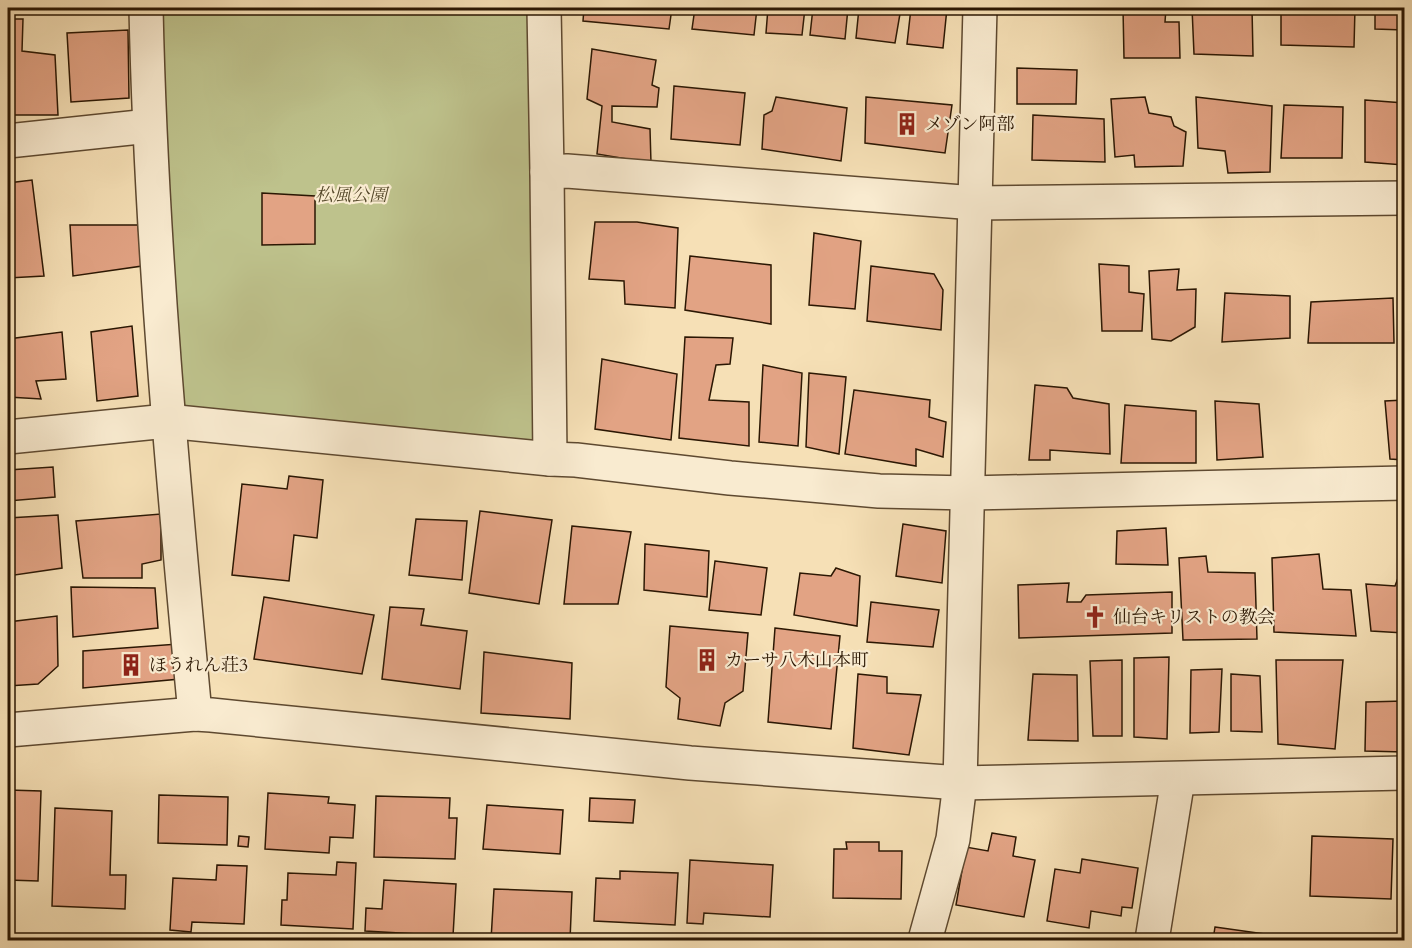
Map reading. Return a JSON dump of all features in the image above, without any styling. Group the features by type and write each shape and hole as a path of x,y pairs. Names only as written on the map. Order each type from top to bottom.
{"street":[{"path":"146,8 148,126 167,421 195,714"},
{"path":"543,8 548,172 550,459"},
{"path":"925,940 952,839 960,783 980,8"},
{"path":"8,141 148,126"},
{"path":"548,172 567,171 975,203 1404,198"},
{"path":"8,437 167,421 879,491 969,493 1404,483"},
{"path":"8,730 195,714 690,763 960,783 1404,773"},
{"path":"1152,940 1178,779"}],"green space":[{"name":"松風公園","path":"159,8 532,8 538,445 176,406"}],"building":[{"path":"584,8 672,8 669,29 583,21"},
{"path":"695,8 757,8 754,35 692,29"},
{"path":"768,8 805,8 802,35 766,33"},
{"path":"813,8 848,8 845,39 810,35"},
{"path":"859,8 901,8 895,43 856,38"},
{"path":"911,8 947,8 943,48 907,44"},
{"path":"1123,8 1166,8 1165,22 1179,22 1180,58 1124,58"},
{"path":"1192,8 1252,8 1253,56 1194,54"},
{"path":"1281,8 1355,8 1354,47 1281,45"},
{"path":"1375,8 1404,8 1404,30 1375,29"},
{"path":"8,19 23,19 22,51 55,55 58,115 10,115"},
{"path":"128,30 129,98 71,102 67,33"},
{"path":"592,49 656,60 652,85 659,88 657,107 612,106 612,122 650,129 651,163 597,154 602,106 587,99"},
{"path":"1017,68 1077,70 1076,104 1017,104"},
{"path":"674,86 745,93 740,145 671,139"},
{"path":"776,97 847,108 841,161 762,149 764,115 772,111"},
{"name":"メゾン阿部","path":"866,97 952,105 945,153 865,143"},
{"path":"1145,97 1149,113 1171,117 1174,126 1186,132 1183,166 1135,167 1134,155 1115,157 1111,99"},
{"path":"1196,97 1272,106 1270,172 1228,173 1225,151 1198,148"},
{"path":"1365,100 1404,103 1404,165 1365,162"},
{"path":"1284,105 1343,107 1342,158 1281,158"},
{"path":"1033,115 1104,119 1105,162 1032,160"},
{"path":"32,180 44,276 8,278 8,183"},
{"path":"262,193 315,196 315,244 262,245"},
{"path":"595,222 637,222 678,228 675,308 625,304 624,281 589,279"},
{"path":"70,225 138,225 142,266 73,276"},
{"path":"814,233 861,241 855,309 809,305"},
{"path":"690,256 771,265 771,324 685,310"},
{"path":"1099,264 1129,266 1129,292 1144,294 1142,331 1102,331"},
{"path":"871,266 934,274 943,290 941,330 867,321"},
{"path":"1179,269 1177,290 1196,289 1195,327 1171,341 1152,339 1149,271"},
{"path":"1225,293 1290,296 1290,338 1222,342"},
{"path":"1393,298 1394,343 1308,343 1311,302"},
{"path":"132,326 138,396 97,401 91,332"},
{"path":"62,332 66,379 36,381 41,399 8,397 8,339"},
{"path":"685,337 733,338 730,364 716,365 709,400 749,402 749,446 679,438"},
{"path":"602,359 677,374 671,440 595,429"},
{"path":"763,365 802,373 798,446 759,442"},
{"path":"809,373 846,377 839,454 806,447"},
{"path":"1035,385 1067,388 1073,398 1109,404 1110,454 1050,450 1050,460 1029,460"},
{"path":"854,390 930,400 929,417 946,422 943,457 916,449 916,466 845,454"},
{"path":"1404,400 1404,460 1390,459 1385,401"},
{"path":"1215,401 1259,404 1263,457 1217,460"},
{"path":"1125,405 1196,411 1196,463 1121,463"},
{"path":"53,467 55,497 8,501 8,470"},
{"path":"289,476 323,480 317,538 294,535 289,581 232,575 242,484 287,489"},
{"path":"480,511 552,520 539,604 469,593"},
{"path":"161,514 161,560 142,564 142,578 83,578 76,521"},
{"path":"58,515 62,568 8,576 8,518"},
{"path":"416,519 467,521 462,580 409,575"},
{"path":"903,524 946,531 942,583 896,576"},
{"path":"572,526 631,532 618,604 564,604"},
{"path":"1166,528 1168,565 1116,564 1117,531"},
{"path":"645,544 709,551 707,597 644,590"},
{"path":"1319,554 1323,589 1351,590 1356,636 1274,632 1272,558"},
{"path":"1206,556 1208,572 1255,573 1257,639 1183,640 1179,558"},
{"path":"715,561 767,568 761,615 709,610"},
{"path":"836,568 860,576 857,626 794,615 800,573 831,576"},
{"path":"1398,578 1404,578 1404,633 1371,631 1366,584 1395,586"},
{"name":"仙台キリストの教会","path":"1069,583 1067,602 1081,602 1086,595 1172,592 1172,633 1019,638 1018,585"},
{"path":"71,587 155,588 158,628 73,637"},
{"path":"264,597 374,615 362,674 254,659"},
{"path":"871,602 939,610 933,647 867,642"},
{"path":"390,607 424,609 421,625 467,631 460,689 382,679"},
{"path":"57,616 58,666 38,684 8,686 8,622"},
{"name":"カーサ八木山本町","path":"670,626 748,633 743,691 725,703 720,726 678,719 680,698 666,687"},
{"path":"775,628 840,636 831,729 768,722"},
{"name":"ほうれん荘3","path":"178,644 180,679 83,688 83,651"},
{"path":"484,652 572,663 570,719 481,713"},
{"path":"1169,657 1167,739 1134,737 1134,658"},
{"path":"1122,660 1122,736 1093,736 1090,661"},
{"path":"1276,660 1343,660 1335,749 1278,744"},
{"path":"1222,669 1219,732 1190,733 1191,670"},
{"path":"858,674 887,677 887,693 921,695 909,755 853,748"},
{"path":"1033,674 1077,675 1078,741 1028,740"},
{"path":"1231,674 1260,676 1262,732 1231,731"},
{"path":"1404,701 1404,752 1365,751 1366,702"},
{"path":"8,790 41,791 38,881 8,880"},
{"path":"268,793 329,797 328,803 355,805 353,838 330,837 329,853 265,849"},
{"path":"159,795 228,797 227,845 158,843"},
{"path":"376,796 450,798 449,818 457,818 455,859 374,857"},
{"path":"590,798 635,800 633,823 589,821"},
{"path":"487,805 563,810 560,854 483,849"},
{"path":"55,808 112,811 110,875 126,875 125,909 52,906"},
{"path":"992,833 1016,837 1013,856 1035,860 1024,917 956,905 966,847 988,851"},
{"path":"239,836 249,837 248,847 238,846"},
{"path":"1312,836 1393,839 1391,899 1310,896"},
{"path":"846,842 879,842 879,851 902,851 901,899 833,898 834,849 847,849"},
{"path":"1082,859 1138,868 1132,908 1122,907 1121,916 1091,911 1089,928 1047,921 1055,869 1080,873"},
{"path":"690,860 773,865 770,917 704,913 703,924 687,923"},
{"path":"337,862 356,863 353,929 281,925 282,900 287,900 288,873 336,875"},
{"path":"217,865 247,866 244,924 192,922 191,932 170,930 173,878 216,880"},
{"path":"620,871 678,873 675,925 594,921 596,878 620,879"},
{"path":"384,880 456,884 453,936 365,931 366,908 382,909"},
{"path":"494,889 572,892 570,940 491,940"},
{"path":"1215,927 1287,937 1286,940 1213,940"}],"place":[{"name":"メゾン阿部","path":"907,124"},
{"name":"仙台キリストの教会","path":"1095,617"},
{"name":"カーサ八木山本町","path":"707,660"},
{"name":"ほうれん荘3","path":"131,665"}]}
